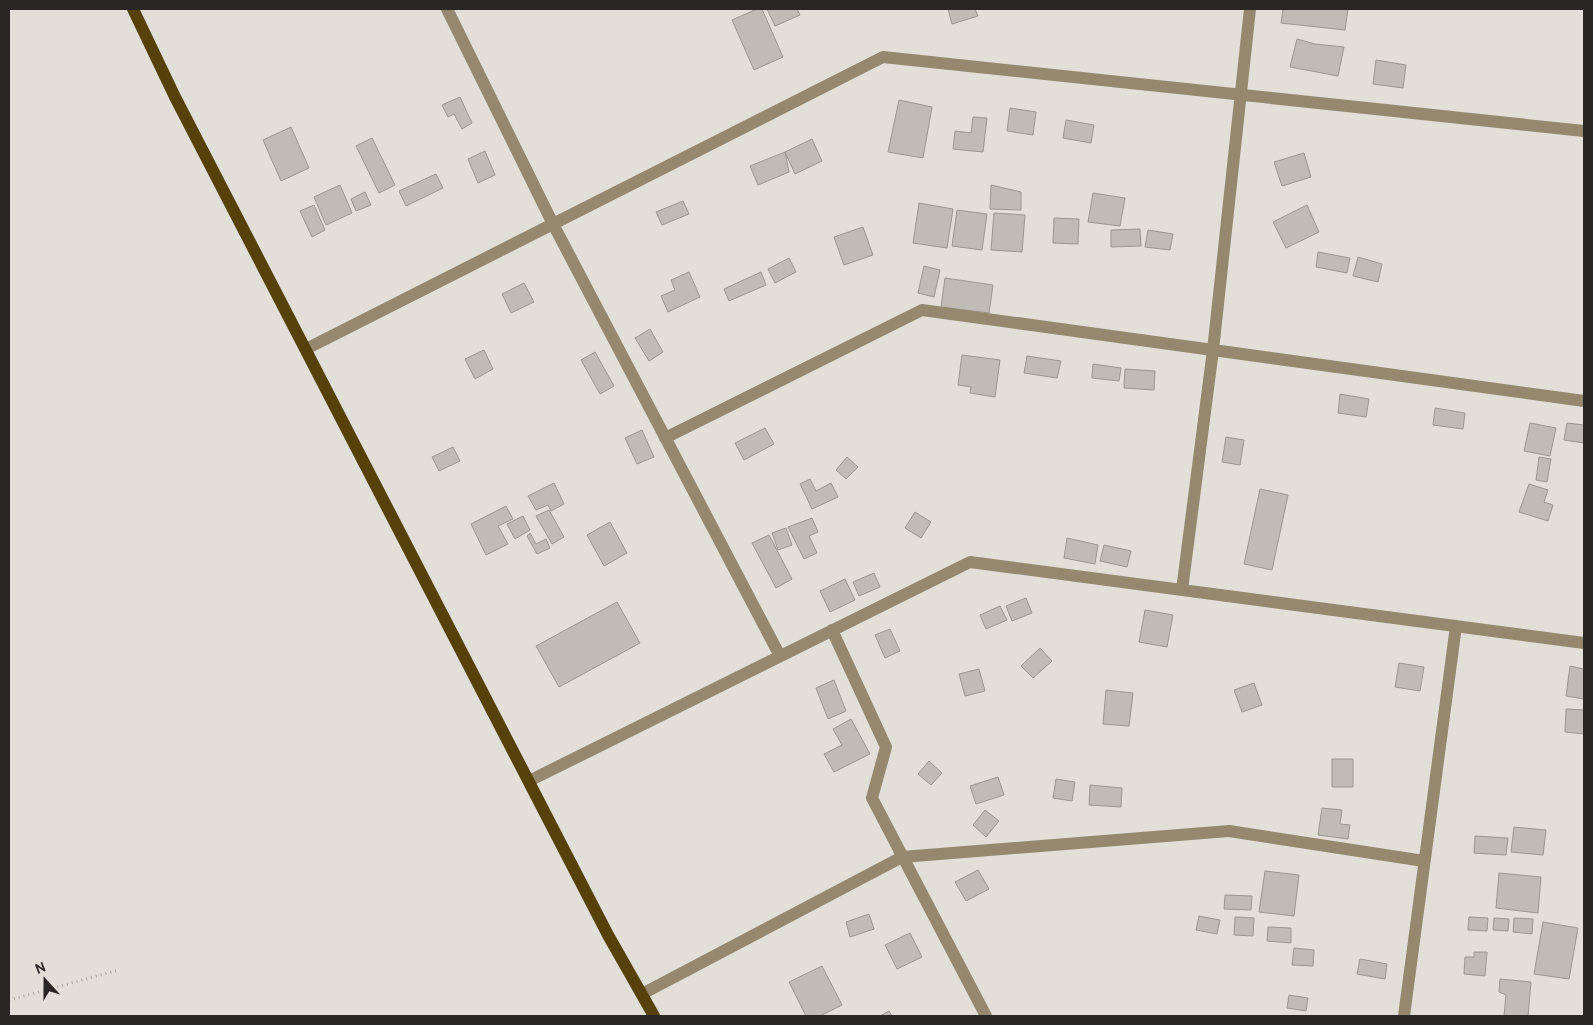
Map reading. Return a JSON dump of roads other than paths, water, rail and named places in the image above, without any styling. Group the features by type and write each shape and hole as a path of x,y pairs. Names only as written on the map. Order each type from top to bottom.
{"main road":[{"path":"133,9 175,97 529,781 654,1016"}],"street":[{"path":"447,9 553,224 780,656"},
{"path":"1182,590 1213,350 1250,9"},
{"path":"306,349 883,57 1584,131"},
{"path":"665,438 922,310 1584,402"},
{"path":"529,781 970,562 1584,643"},
{"path":"1404,1016 1456,626"},
{"path":"832,630 886,747 872,798 986,1016"},
{"path":"642,994 902,857 1229,830 1424,860"}]}
